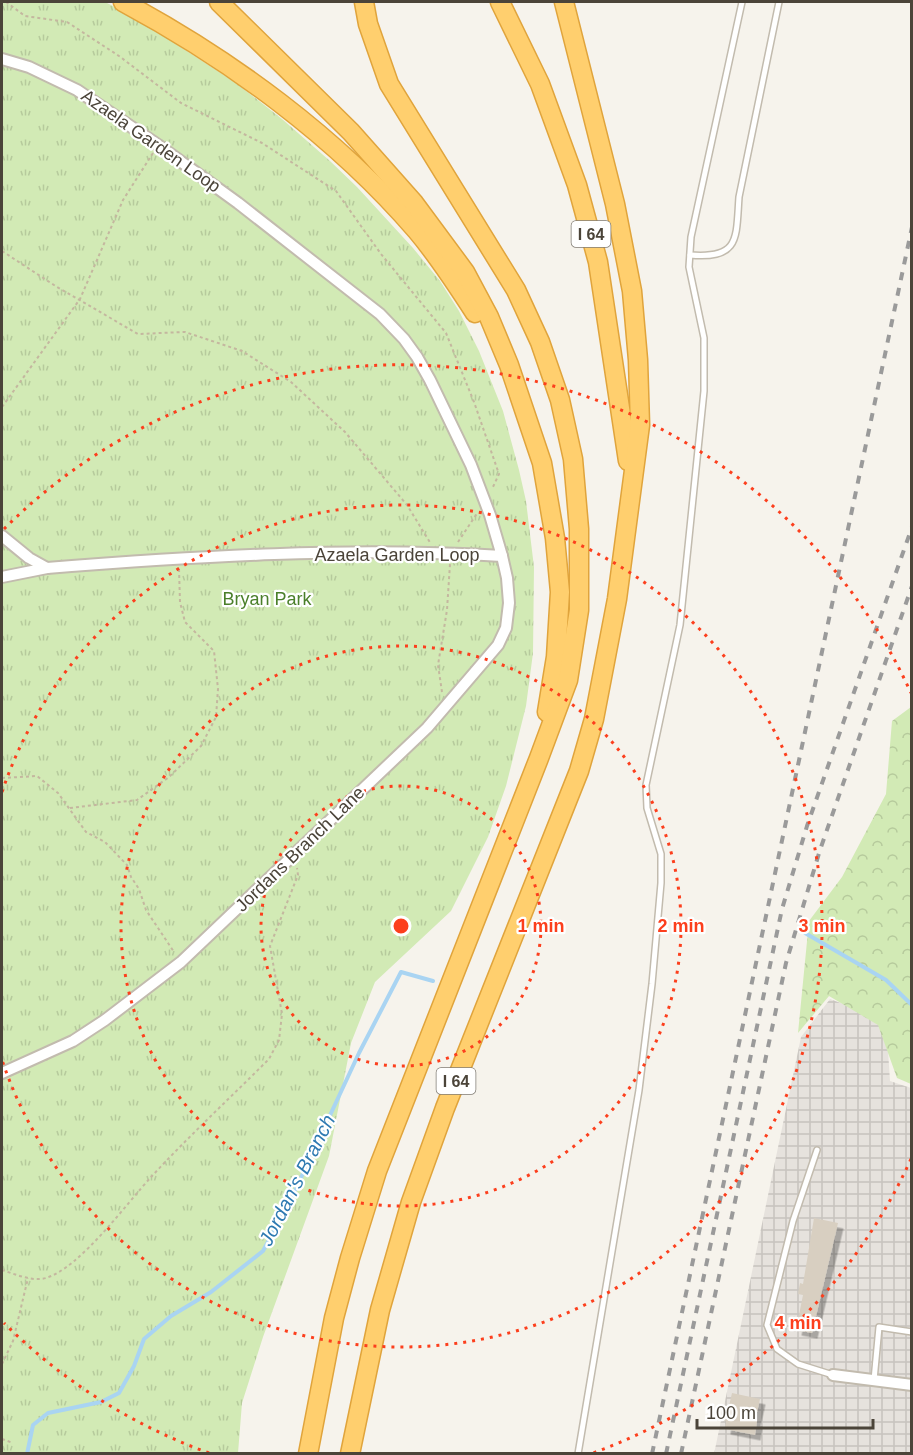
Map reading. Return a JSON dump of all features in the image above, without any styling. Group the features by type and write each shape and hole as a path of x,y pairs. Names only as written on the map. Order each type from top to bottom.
{"highway":[{"path":"123,2 150,16 227,65 333,146 418,231 509,365"},
{"name":"I 64","path":"219,2 351,132 414,203 465,273 489,317 509,365 542,463 556,549 560,592 556,657 539,758 377,1171 334,1318 308,1454"},
{"path":"364,2 368,24 390,84 516,290 540,342 560,400 574,471 579,529 579,610 568,680 539,758"},
{"name":"I 64","path":"350,1454 380,1310 411,1202 445,1108 579,771 594,719 617,599 631,481 598,262 577,186 540,84 500,2"},
{"path":"564,2 615,204 632,291 638,360 640,425 631,481"}],"street":[{"name":"Azaela Garden Loop","path":"2,59 29,67 77,90 238,203 380,314 404,339 430,380 471,465 502,556 346,553 178,558 47,568 2,577"},
{"path":"2,536 28,558 47,568"},
{"name":"Jordans Branch Lane","path":"2,1073 73,1041 105,1020 181,962 427,728 498,645 506,628 509,603 502,556"},
{"path":"833,1375 912,1385"}],"lane":[{"path":"578,1454 637,1101 652,984 661,883 661,854 647,808 646,785 680,626 704,391 704,338 689,267 691,237 742,2"},
{"path":"690,255 720,255 728,250 733,241 737,229 739,197 779,2"},
{"path":"817,1150 793,1221 767,1325 777,1349 798,1364 833,1375"},
{"path":"874,1380 879,1327 912,1332"}],"path":[{"path":"6,2 25,16 67,22 119,56 181,104 262,143 336,191 381,254 446,333 474,402 499,474 485,502 450,554 447,610 438,664 444,708"},
{"path":"2,407 80,299 123,200 158,145"},
{"path":"2,250 57,287 138,334 185,332 242,351 291,382 345,432 407,505 438,554"},
{"path":"70,807 137,800 169,777 201,746 216,717 218,689 213,651 185,622 180,602 178,558"},
{"path":"2,778 37,776 58,792 86,832 105,842 127,865 130,877 139,889 146,910 181,962"},
{"path":"2,1270 28,1278 45,1279 67,1267 88,1248 152,1176 269,1059 279,1040 282,1014 270,946 298,875 296,853"},
{"path":"2,1364 13,1341 28,1278"},
{"path":"2,1439 13,1443"}],"shaded area":[{"path":"830,999 886,1020 890,1081 911,1088 911,1453 714,1454 801,1037"}],"green space":[{"name":"Bryan Park","path":"2,2 105,2 133,16 236,83 330,161 413,248 440,281 459,311 479,351 503,411 526,501 534,567 533,653 526,706 506,786 488,837 451,911 375,982 351,1043 329,1156 263,1337 242,1403 238,1453 2,1454"},
{"path":"911,707 911,1084 897,1078 878,1025 829,996 798,1033 809,921 842,877 886,794 892,721"}],"building":[{"path":"814,1218 838,1223 812,1333 796,1330 803,1295 798,1294 800,1283 803,1284"},
{"path":"732,1393 760,1399 755,1421 757,1421 755,1435 725,1429 726,1421 720,1419 723,1405 729,1406"}],"waterway":[{"name":"Jordan's Branch","path":"805,933 886,980 912,1005"},
{"name":"Jordan's Branch","path":"27,1454 33,1425 48,1413 101,1402 119,1393 134,1366 144,1339 171,1316 211,1292 263,1251 292,1197 359,1053 401,972 433,981"}],"railway":[{"path":"652,1454 912,227"},
{"path":"666,1454 782,909 807,826 912,527"},
{"path":"681,1454 786,963 820,850 912,586"}]}
